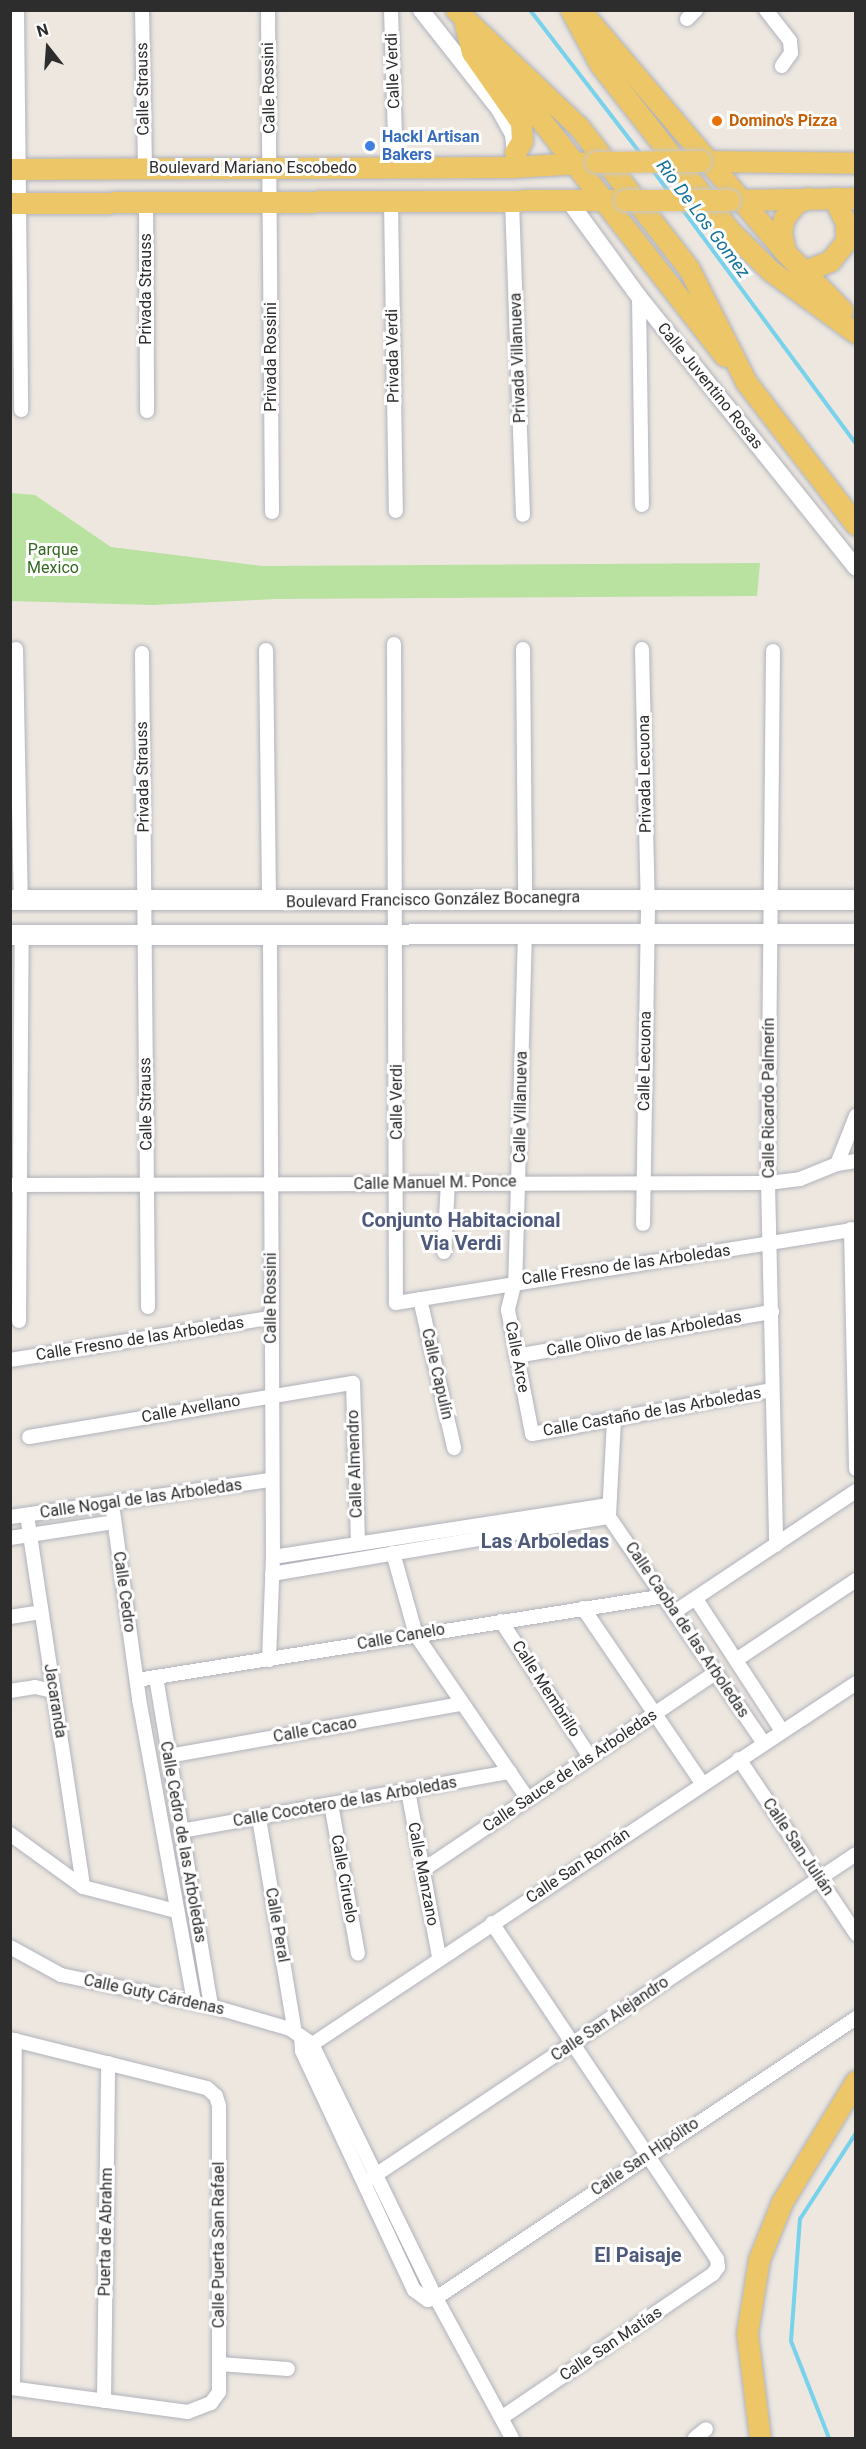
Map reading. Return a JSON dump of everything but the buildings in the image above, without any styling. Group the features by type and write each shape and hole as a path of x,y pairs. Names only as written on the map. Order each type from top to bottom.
{"main road":[{"path":"571,10 617,87 729,230 771,271 855,333"},
{"path":"580,10 690,136 705,161 735,200 855,322"},
{"path":"460,15 472,52 521,122 522,141 514,159"},
{"path":"460,15 855,525"},
{"path":"460,15 558,104 579,127 688,268 746,382"},
{"path":"690,136 722,152 756,161"},
{"name":"Boulevard Mariano Escobedo","path":"15,169 481,167 514,159 575,163 705,161 855,163"},
{"path":"429,167 430,202"},
{"path":"481,167 504,180 512,201"},
{"path":"786,253 781,232 784,218 796,203 811,198"},
{"path":"804,271 830,261 846,242 846,223 834,198"},
{"name":"Boulevard Mariano Escobedo","path":"15,203 855,198"},
{"name":"Boulevard Francisco González Bocanegra","path":"16,900 396,902 525,898 855,900"},
{"name":"Boulevard Francisco González Bocanegra","path":"16,935 397,936 525,932 855,934"},
{"path":"755,2432 747,2333 759,2259 782,2202 855,2081"}],"street":[{"path":"17,10 15,203 21,410"},
{"name":"Calle Strauss","path":"142,10 145,168"},
{"name":"Calle Rossini","path":"267,10 270,202"},
{"name":"Calle Verdi","path":"391,10 396,168"},
{"path":"421,10 499,109 513,134 514,159"},
{"path":"766,10 790,41 791,53 782,66"},
{"name":"Privada Villanueva","path":"512,201 523,515"},
{"name":"Calle Juventino Rosas","path":"569,201 639,297 855,568"},
{"name":"Privada Strauss","path":"146,202 147,411"},
{"name":"Privada Rossini","path":"270,202 272,512"},
{"name":"Privada Verdi","path":"391,202 396,511"},
{"path":"639,297 642,505"},
{"path":"394,644 396,902"},
{"path":"16,649 16,900"},
{"path":"523,649 525,898"},
{"name":"Privada Lecuona","path":"642,649 648,898"},
{"path":"266,650 269,901"},
{"name":"Calle Ricardo Palmerín","path":"773,651 768,1183 776,1545"},
{"name":"Privada Strauss","path":"142,652 144,901"},
{"name":"Calle Lecuona","path":"643,1224 648,898"},
{"name":"Calle Strauss","path":"144,901 148,1307"},
{"name":"Calle Verdi","path":"396,902 398,1183 396,1303"},
{"name":"Calle Villanueva","path":"515,1281 520,1182 525,932"},
{"path":"16,935 14,1185 19,1322"},
{"name":"Calle Rossini","path":"269,1660 273,1557 270,1318 270,936"},
{"path":"837,1164 855,1116"},
{"name":"Calle Manuel M. Ponce","path":"14,1185 271,1186 643,1181 768,1183 800,1179 837,1164 855,1161"},
{"path":"444,1252 448,1183"},
{"path":"853,1229 855,1469"},
{"name":"Calle Fresno de las Arboledas","path":"396,1303 515,1281 769,1244 853,1229"},
{"name":"Calle Arce","path":"515,1281 508,1310 532,1434"},
{"name":"Calle Capulín","path":"420,1299 454,1448"},
{"name":"Calle Olivo de las Arboledas","path":"516,1356 772,1312"},
{"name":"Calle Fresno de las Arboledas","path":"10,1360 270,1318"},
{"name":"Calle Avellano","path":"29,1437 353,1383"},
{"name":"Calle Almendro","path":"353,1383 358,1544"},
{"name":"Calle Castaño de las Arboledas","path":"532,1434 771,1390"},
{"path":"608,1511 614,1420"},
{"name":"Calle Nogal de las Arboledas","path":"10,1517 271,1480"},
{"path":"676,1611 855,1491"},
{"name":"Calle Cedro","path":"112,1504 137,1680"},
{"path":"273,1557 608,1511"},
{"path":"272,1574 608,1511"},
{"name":"Calle Caoba de las Arboledas","path":"608,1511 764,1743"},
{"name":"Jacaranda","path":"27,1515 83,1887"},
{"name":"Calle Nogal de las Arboledas","path":"10,1538 114,1522"},
{"path":"393,1553 416,1635 528,1799"},
{"path":"736,1660 855,1580"},
{"name":"Calle Canelo","path":"137,1680 666,1596"},
{"name":"Calle Caoba de las Arboledas","path":"696,1599 782,1731"},
{"path":"583,1608 702,1783"},
{"path":"10,1617 40,1612"},
{"name":"Calle Membrillo","path":"501,1621 590,1757"},
{"name":"Calle Sauce de las Arboledas","path":"423,1870 717,1672"},
{"name":"Calle Cedro de las Arboledas","path":"156,1677 211,2006"},
{"name":"Calle Cedro de las Arboledas","path":"137,1680 194,2003"},
{"name":"Calle San Román","path":"302,2041 492,1923 855,1683"},
{"path":"10,1691 35,1688 53,1691"},
{"name":"Calle Cacao","path":"169,1756 461,1704"},
{"name":"Calle San Julián","path":"739,1759 855,1934"},
{"name":"Calle Cocotero de las Arboledas","path":"181,1831 510,1772"},
{"name":"Calle Manzano","path":"408,1791 439,1957"},
{"name":"Calle Ciruelo","path":"331,1804 358,1954"},
{"name":"Calle Peral","path":"259,1818 302,2041"},
{"path":"10,1834 83,1887 176,1911"},
{"name":"Calle San Alejandro","path":"363,2183 855,1854"},
{"path":"492,1923 648,2154"},
{"name":"Calle Guty Cárdenas","path":"10,1947 61,1975 211,2006 302,2041"},
{"name":"Calle San Hipólito","path":"436,2298 648,2154 855,2018"},
{"path":"11,2388 13,2039"},
{"name":"Calle Puerta San Rafael","path":"11,2388 188,2412 202,2408 219,2392 216,2096 207,2088 13,2039"},
{"path":"302,2041 378,2173 436,2298 512,2439"},
{"path":"302,2041 363,2183 414,2290 422,2298 436,2298"},
{"name":"Puerta de Abrahm","path":"104,2401 108,2063"},
{"name":"Calle San Matías","path":"501,2418 713,2274 718,2267 717,2259 648,2154"},
{"path":"219,2364 288,2369"}],"green space":[{"name":"Parque Mexico","path":"11,493 35,495 111,547 263,566 760,563 757,596 277,599 153,605 11,601"}],"waterway":[{"name":"Rio De Los Gomez","path":"530,10 641,154"},
{"name":"Rio De Los Gomez","path":"651,168 670,193"},
{"name":"Rio De Los Gomez","path":"680,206 856,444"},
{"name":"Rio De Los Gomez","path":"829,2438 791,2341 800,2219 856,2133"}],"place":[{"name":"Domino's Pizza","path":"717,121"},
{"name":"Hackl Artisan Bakers","path":"370,146"}],"district":[{"name":"Conjunto Habitacional Via Verdi","path":"461,1232"},
{"name":"Las Arboledas","path":"545,1541"},
{"name":"El Paisaje","path":"638,2255"}]}
